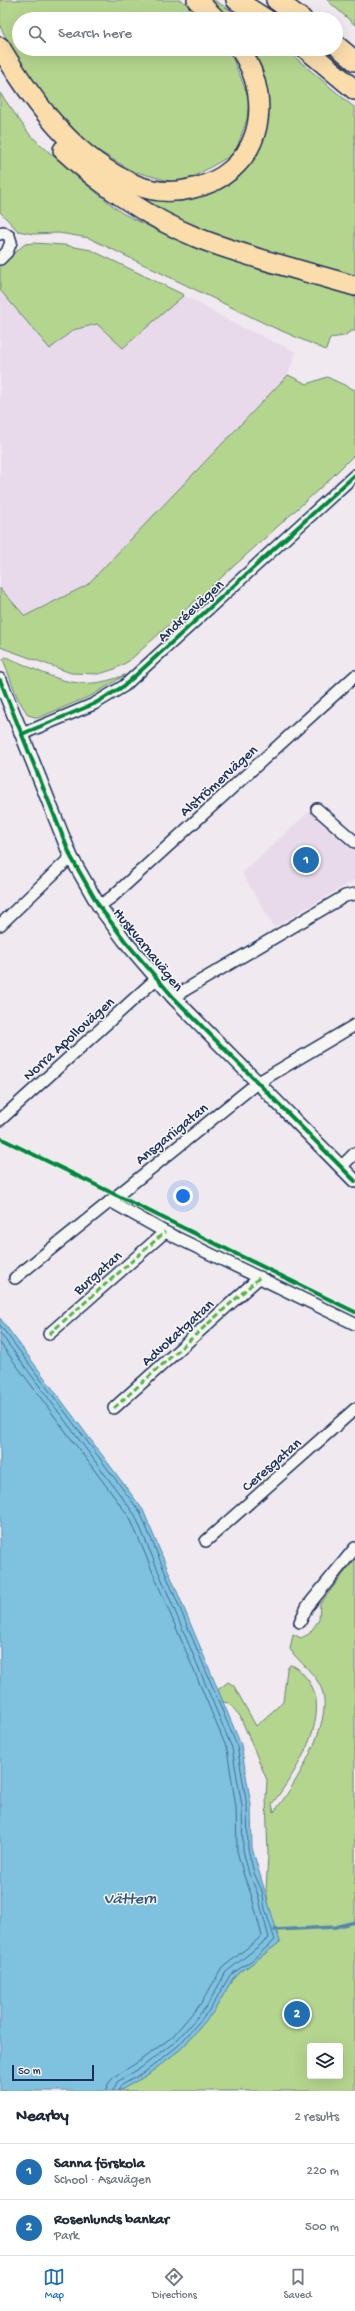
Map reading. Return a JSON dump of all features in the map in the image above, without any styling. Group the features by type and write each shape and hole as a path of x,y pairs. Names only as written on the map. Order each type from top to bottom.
{"highway":[{"path":"197,0 209,12"},
{"path":"236,0 255,12"},
{"path":"276,0 292,12"},
{"path":"290,0 302,12"},
{"path":"0,47 34,100 76,145 114,174 137,185 159,191 182,191 204,186 224,176 250,146 257,126 259,105 257,82 244,56"},
{"path":"343,51 355,61"},
{"path":"314,56 355,90"},
{"path":"0,72 30,115 52,140 86,171 119,195 153,216 197,237 245,254 355,286"}],"street":[{"path":"0,234 3,232 9,236 11,242 7,252 0,259"},
{"name":"Andréevägen","path":"22,734 94,704 124,686 355,475"},
{"name":"Alströmervägen","path":"99,906 112,897 355,676"},
{"name":"Huskvarnavägen","path":"2,689 22,734 71,857 99,906 125,942 156,979 355,1181"},
{"path":"317,809 355,842"},
{"path":"0,925 71,857"},
{"path":"173,997 345,896 355,894"},
{"name":"Norra Apollovägen","path":"1,1124 156,979"},
{"name":"Ansgariigatan","path":"15,1278 257,1083 355,1025"},
{"path":"341,1167 355,1153"},
{"path":"110,1202 165,1232 355,1324"},
{"name":"Burgatan","path":"48,1334 165,1232"},
{"name":"Advokatgatan","path":"114,1408 260,1277"},
{"name":"Ceresgatan","path":"206,1541 355,1409"},
{"path":"300,1622 307,1607 355,1548"}],"shaded area":[{"path":"0,290 50,349 73,330 98,324 123,348 184,295 233,323 296,352 288,375 87,585 25,616 0,587"},
{"path":"311,810 355,848 355,880 274,927 242,873"}],"green space":[{"path":"0,0 181,0 196,12 12,12 12,49 0,26"},
{"path":"205,0 214,0 233,12 217,12"},
{"path":"327,0 355,0 355,25 343,14 343,12 340,12"},
{"path":"16,56 232,56 249,98 247,119 237,148 230,156 193,177 173,182 132,171 89,145 46,99"},
{"path":"246,56 293,56 355,108 355,276 216,235 156,209 118,188 58,135 157,197 252,153"},
{"path":"0,93 30,135 77,177 122,213 168,236 221,257 355,295 355,331 351,331 344,336 330,338 326,350 268,325 89,238 59,233 33,234 18,231 0,212"},
{"path":"33,243 64,245 91,250 184,295 123,348 97,324 73,330 50,349 0,290 0,265 25,244"},
{"path":"288,375 307,384 327,377 355,390 355,454 329,480 129,661 115,669 99,674 71,673 0,647 0,588 25,616 87,585"},
{"path":"6,657 50,676 77,683 107,681 125,675 93,695 38,718 28,715 17,697 3,659"},
{"path":"355,1559 355,2091 119,2091 147,2075 182,2048 214,2011 233,1978 280,1942 269,1908 266,1889 268,1855 266,1798 267,1780 240,1716 229,1703 223,1702 218,1690 228,1682 234,1686 256,1726 283,1702 287,1669 290,1665 302,1673 308,1680 315,1694 316,1710 314,1727 300,1761 272,1804 274,1812 292,1787 310,1754 322,1719 324,1703 322,1690 316,1678 290,1649 293,1634 301,1638 309,1634 319,1620 320,1604"}],"water":[{"name":"Vättern","path":"0,1318 143,1510 241,1745 251,1805 252,1848 280,1942 233,1978 214,2011 182,2048 147,2075 119,2091 0,2091"}],"waterway":[{"path":"275,1930 335,1927 355,1922"}],"marked path":[{"path":"49,1334 165,1232"},
{"path":"114,1408 260,1277"}],"cycle path":[{"path":"22,734 94,704 124,686 355,475"},
{"path":"0,680 71,857 99,906 125,941 173,997 355,1181"},
{"path":"0,1138 355,1312"}],"place":[{"name":"Sanna förskola","path":"306,860"},
{"name":"Rosenlunds bankar","path":"297,2014"}]}
